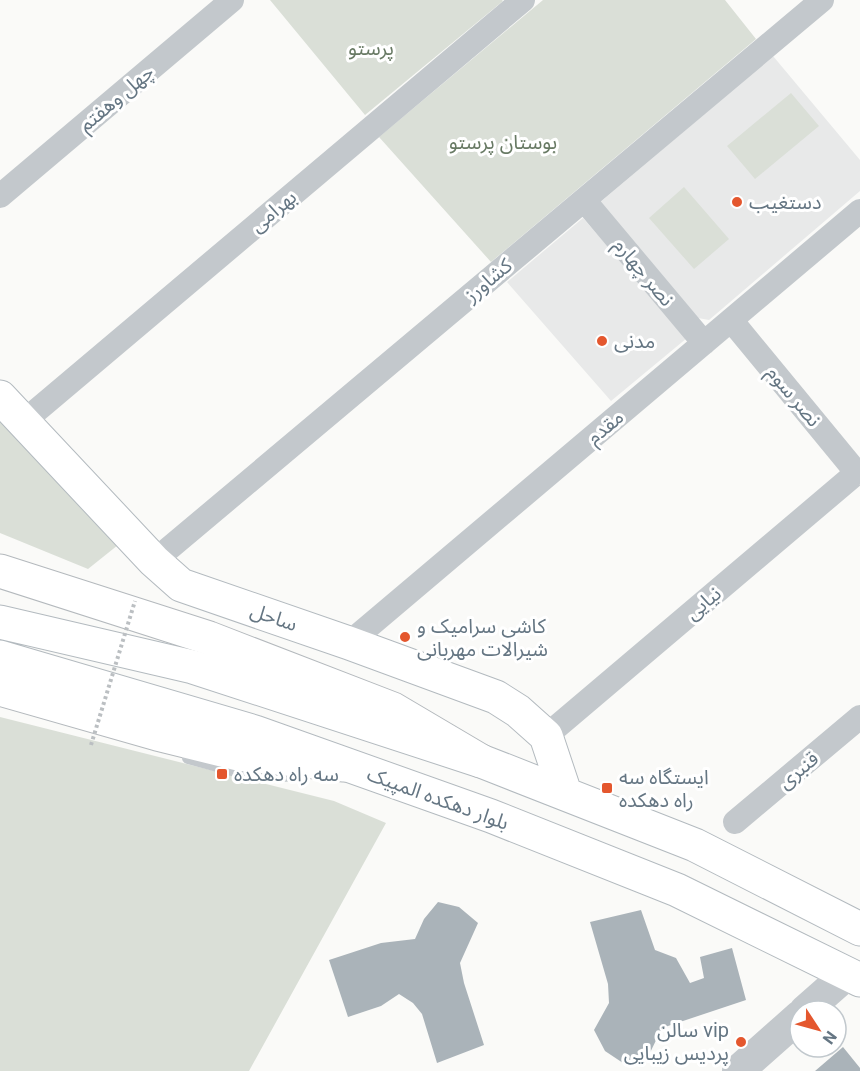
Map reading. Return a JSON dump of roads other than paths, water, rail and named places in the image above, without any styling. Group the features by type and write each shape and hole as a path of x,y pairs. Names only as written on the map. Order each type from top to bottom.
{"main road":[{"name":"ساحل","path":"0,398 154,561 181,585 496,697 518,711 546,736 565,793"},
{"path":"0,571 209,638 393,710 481,761"},
{"path":"0,622 193,667 481,761 695,844 852,922"},
{"name":"بلوار دهکده المپیک","path":"0,657 255,732 491,816 676,890 853,977"},
{"path":"0,689 238,754 341,764"}],"street":[{"name":"چهل وهفتم","path":"0,196 232,0"},
{"name":"بهرامی","path":"23,422 523,0"},
{"name":"کشاورز","path":"154,561 822,0"},
{"name":"نصر چهارم","path":"584,200 704,343"},
{"name":"مقدم","path":"349,643 860,211"},
{"name":"نصر سوم","path":"731,320 858,471"},
{"name":"نیایی","path":"546,736 858,471"},
{"name":"قنبری","path":"735,822 860,717"},
{"path":"822,999 853,977"},
{"path":"738,1071 788,1027"}],"lane":[{"path":"57,705 84,723 102,731"},
{"path":"177,755 258,777 300,776 341,764"}],"place":[{"name":"دستغیب","path":"737,202"},
{"name":"مدنی","path":"602,341"},
{"name":"کاشی سرامیک و شیرالات مهربانی","path":"405,637"},
{"name":"سه راه دهکده","path":"222,774"},
{"name":"ایستگاه سه راه دهکده","path":"607,788"},
{"name":"سالن vip پردیس زیبایی","path":"741,1042"}],"park label":[{"name":"پرستو","path":"371,48"},
{"name":"بوستان پرستو","path":"503,142"}]}
